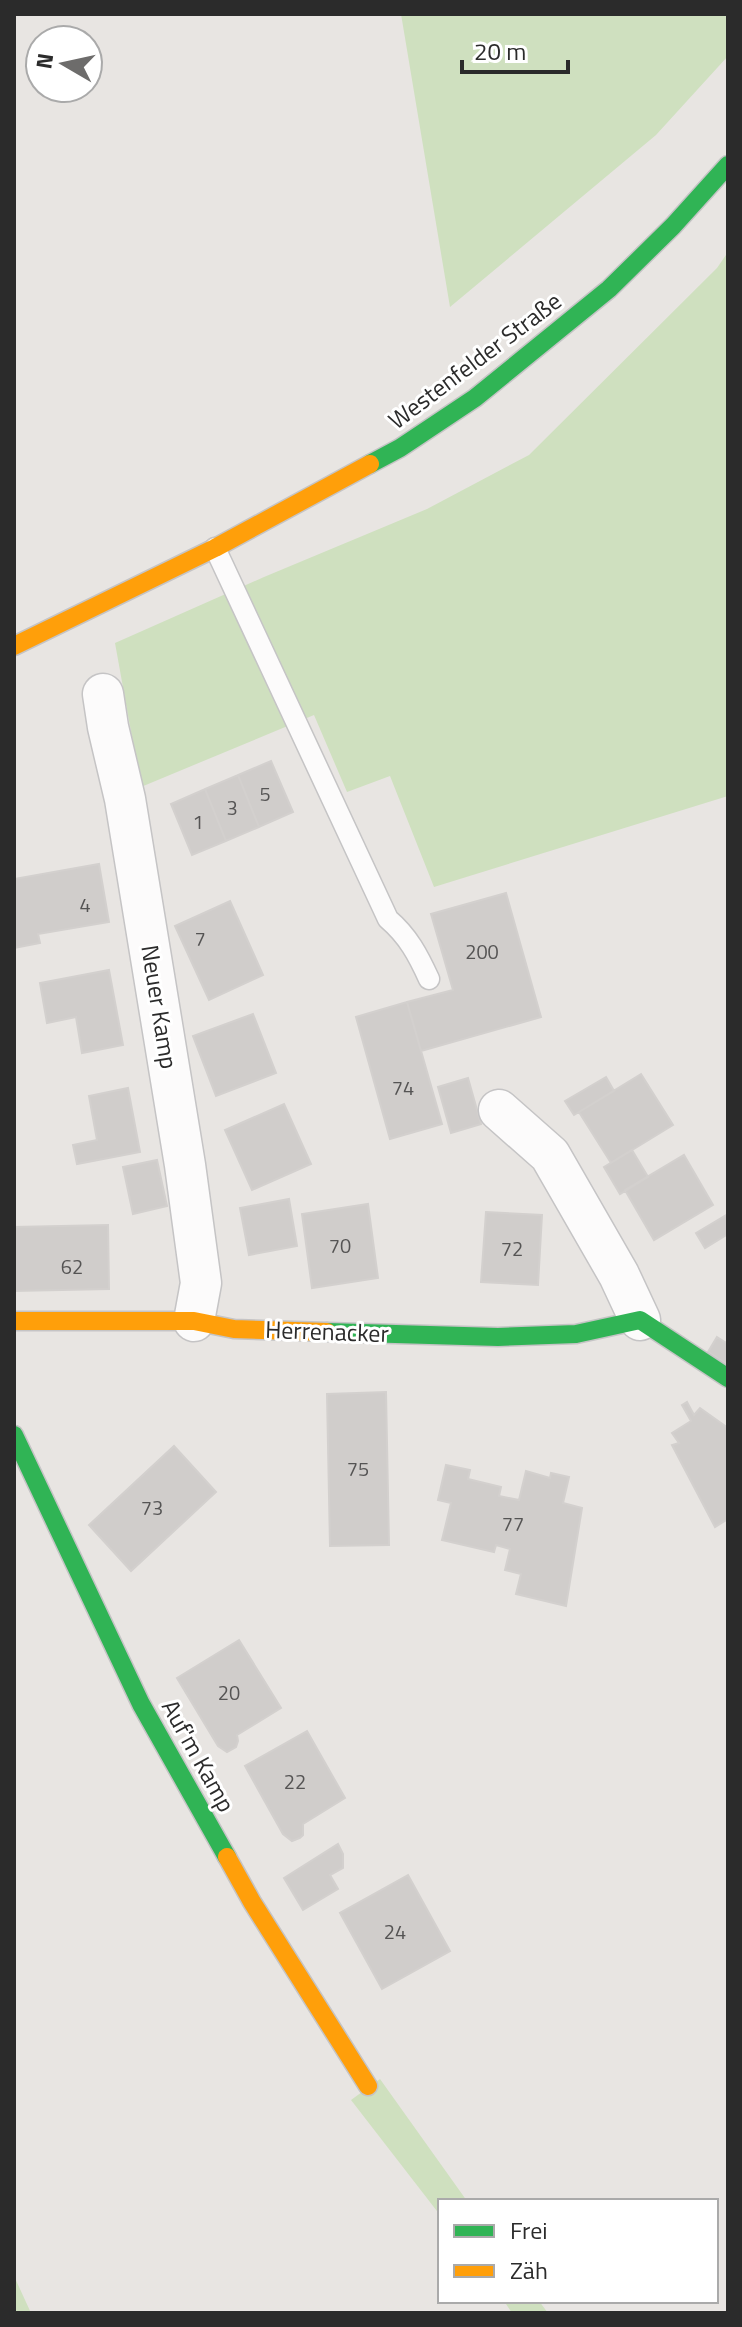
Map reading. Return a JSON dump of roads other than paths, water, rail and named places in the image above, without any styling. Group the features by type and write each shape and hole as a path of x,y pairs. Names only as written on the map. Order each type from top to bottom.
{"street":[{"name":"Westenfelder Straße","path":"14,646 215,548 400,448 475,398 609,289 673,226 728,165"},
{"name":"Westenfelder Straße","path":"74,596 215,548"},
{"name":"Neuer Kamp","path":"103,694 125,799 185,1165 201,1283 194,1321"},
{"path":"499,1110 550,1155 619,1275 640,1320 728,1378"},
{"name":"Herrenacker","path":"14,1321 194,1321 234,1329 498,1337 576,1334 640,1320"},
{"name":"Auf'm Kamp","path":"14,1435 141,1704 252,1902 368,2086"}],"lane":[{"path":"215,548 388,919 402,930 417,951 429,979"}]}
